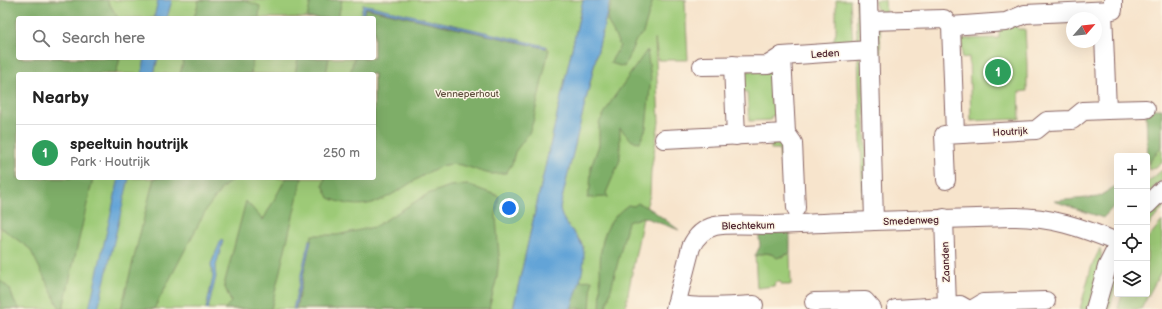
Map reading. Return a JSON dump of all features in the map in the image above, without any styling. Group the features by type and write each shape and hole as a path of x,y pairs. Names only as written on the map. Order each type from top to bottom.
{"street":[{"name":"Smedenweg","path":"868,0 868,50 874,221 1022,217 1050,220 1079,228 1114,241"},
{"path":"951,26 1006,22 1025,14 1108,6 1107,110"},
{"path":"869,21 944,19 951,26 955,134 944,135 946,180"},
{"name":"Leden","path":"702,66 768,65 782,56 868,50"},
{"path":"782,56 786,133 793,143 796,208"},
{"path":"732,65 736,136"},
{"name":"Houtrijk","path":"955,134 1036,130 1047,121 1072,120 1083,111 1146,109"},
{"path":"664,139 786,133"},
{"path":"1150,202 1162,190"},
{"name":"Zaanden","path":"944,218 947,306"},
{"name":"Blechtekum","path":"754,305 707,308 683,306 676,307 691,247 696,238 702,232 709,228 723,225 874,221"},
{"path":"1095,309 1107,267 1114,253"},
{"path":"814,302 865,301 872,309"},
{"path":"973,309 983,303 1046,301"},
{"path":"896,309 960,305 967,309"}],"green space":[{"name":"Venneperhout","path":"0,0 583,0 513,309 0,309"},
{"path":"0,0 107,0 117,16 16,16 16,60 120,60 116,72 16,72 16,180 93,180 63,309 60,309 30,249 0,227"},
{"path":"199,0 243,0 260,6 259,16 195,16"},
{"path":"311,0 342,0 338,16 307,16"},
{"path":"610,0 687,0 685,1 688,60 658,60 655,39 659,122 651,171 650,195 643,217 625,309 571,309 582,267 583,250 582,244 565,222 560,207"},
{"path":"612,0 653,0 643,33 636,40 624,67 610,63 620,46 607,20"},
{"path":"836,0 850,0 853,44 833,42 836,32"},
{"path":"856,0 861,0 860,39 857,42"},
{"path":"874,0 885,0 886,14 877,10"},
{"path":"365,8 549,49 533,122 529,133 515,152 512,164 506,173 491,174 457,164 451,164 435,169 379,201 357,205 344,203 329,198 323,185 324,180 376,180 376,72 350,72 354,60 376,60 376,16 363,16"},
{"path":"880,25 881,80 876,86 877,27"},
{"path":"1015,25 1018,29 1025,29 1027,64 1027,91 1019,92 1020,119 971,121 969,57 962,58 962,39 999,38 999,29"},
{"path":"647,50 651,78 646,128 640,142 632,141 620,128 620,160 606,193 608,197 587,198 590,188 591,167 599,145 599,123 612,100"},
{"path":"858,56 863,61 868,205 863,205"},
{"path":"184,60 253,60 251,72 180,72"},
{"path":"298,60 329,60 326,72 295,72"},
{"path":"743,71 770,71 771,103 780,103 781,115 771,116 771,120 749,121 747,92 739,91"},
{"path":"1149,109 1162,109 1162,146 1150,161 1150,153 1148,153 1146,115"},
{"path":"1162,109 1162,162 1150,170"},
{"path":"788,143 789,167 781,167 779,149 771,149 771,144"},
{"path":"1162,170 1162,180 1150,191 1150,180"},
{"path":"153,180 232,180 222,188 206,210 154,309 121,309"},
{"path":"285,180 302,180 271,309 224,309 231,302 224,285 246,201 263,220"},
{"path":"468,185 499,196 496,217 499,256 497,277 489,309 296,309 312,235 337,235 374,227 428,194 450,186"},
{"path":"1114,187 1114,206 1103,218 1054,201 1098,197"},
{"path":"1162,199 1162,209 1150,223 1150,213"},
{"path":"638,203 652,210 679,230 643,217 628,222 606,309 600,309 600,266 603,239 608,227 616,216 628,205 634,206"},
{"path":"1162,221 1162,270 1150,292 1150,261 1150,235"},
{"path":"790,232 790,253 777,258 772,254 766,253 755,256 760,246 759,237 763,233"},
{"path":"1100,248 1101,261 1088,309 1080,309 1091,268"},
{"path":"766,253 782,257 790,253 791,285 782,285 781,282 775,282 774,286 757,288 755,256"},
{"path":"1114,274 1114,294 1110,309 1103,309"},
{"path":"0,280 10,289 14,301 20,309 0,309"},
{"path":"592,280 590,309 571,309 579,281"},
{"path":"1121,297 1147,297 1141,309 1118,309"}],"water":[{"path":"158,0 172,0 168,16 154,16"},
{"path":"583,0 610,0 560,207 565,222 579,240 584,251 583,268 579,286 571,309 513,309"},
{"path":"363,4 547,47 365,7 363,16 360,16"},
{"path":"145,60 158,60 154,72 142,72"},
{"path":"119,180 129,180 98,309 89,309"},
{"path":"221,240 223,241 215,269 216,277 208,309 206,309 213,277 211,264"},
{"path":"309,240 311,240 295,309 293,309"}],"place":[{"name":"speeltuin houtrijk","path":"998,72"}]}
